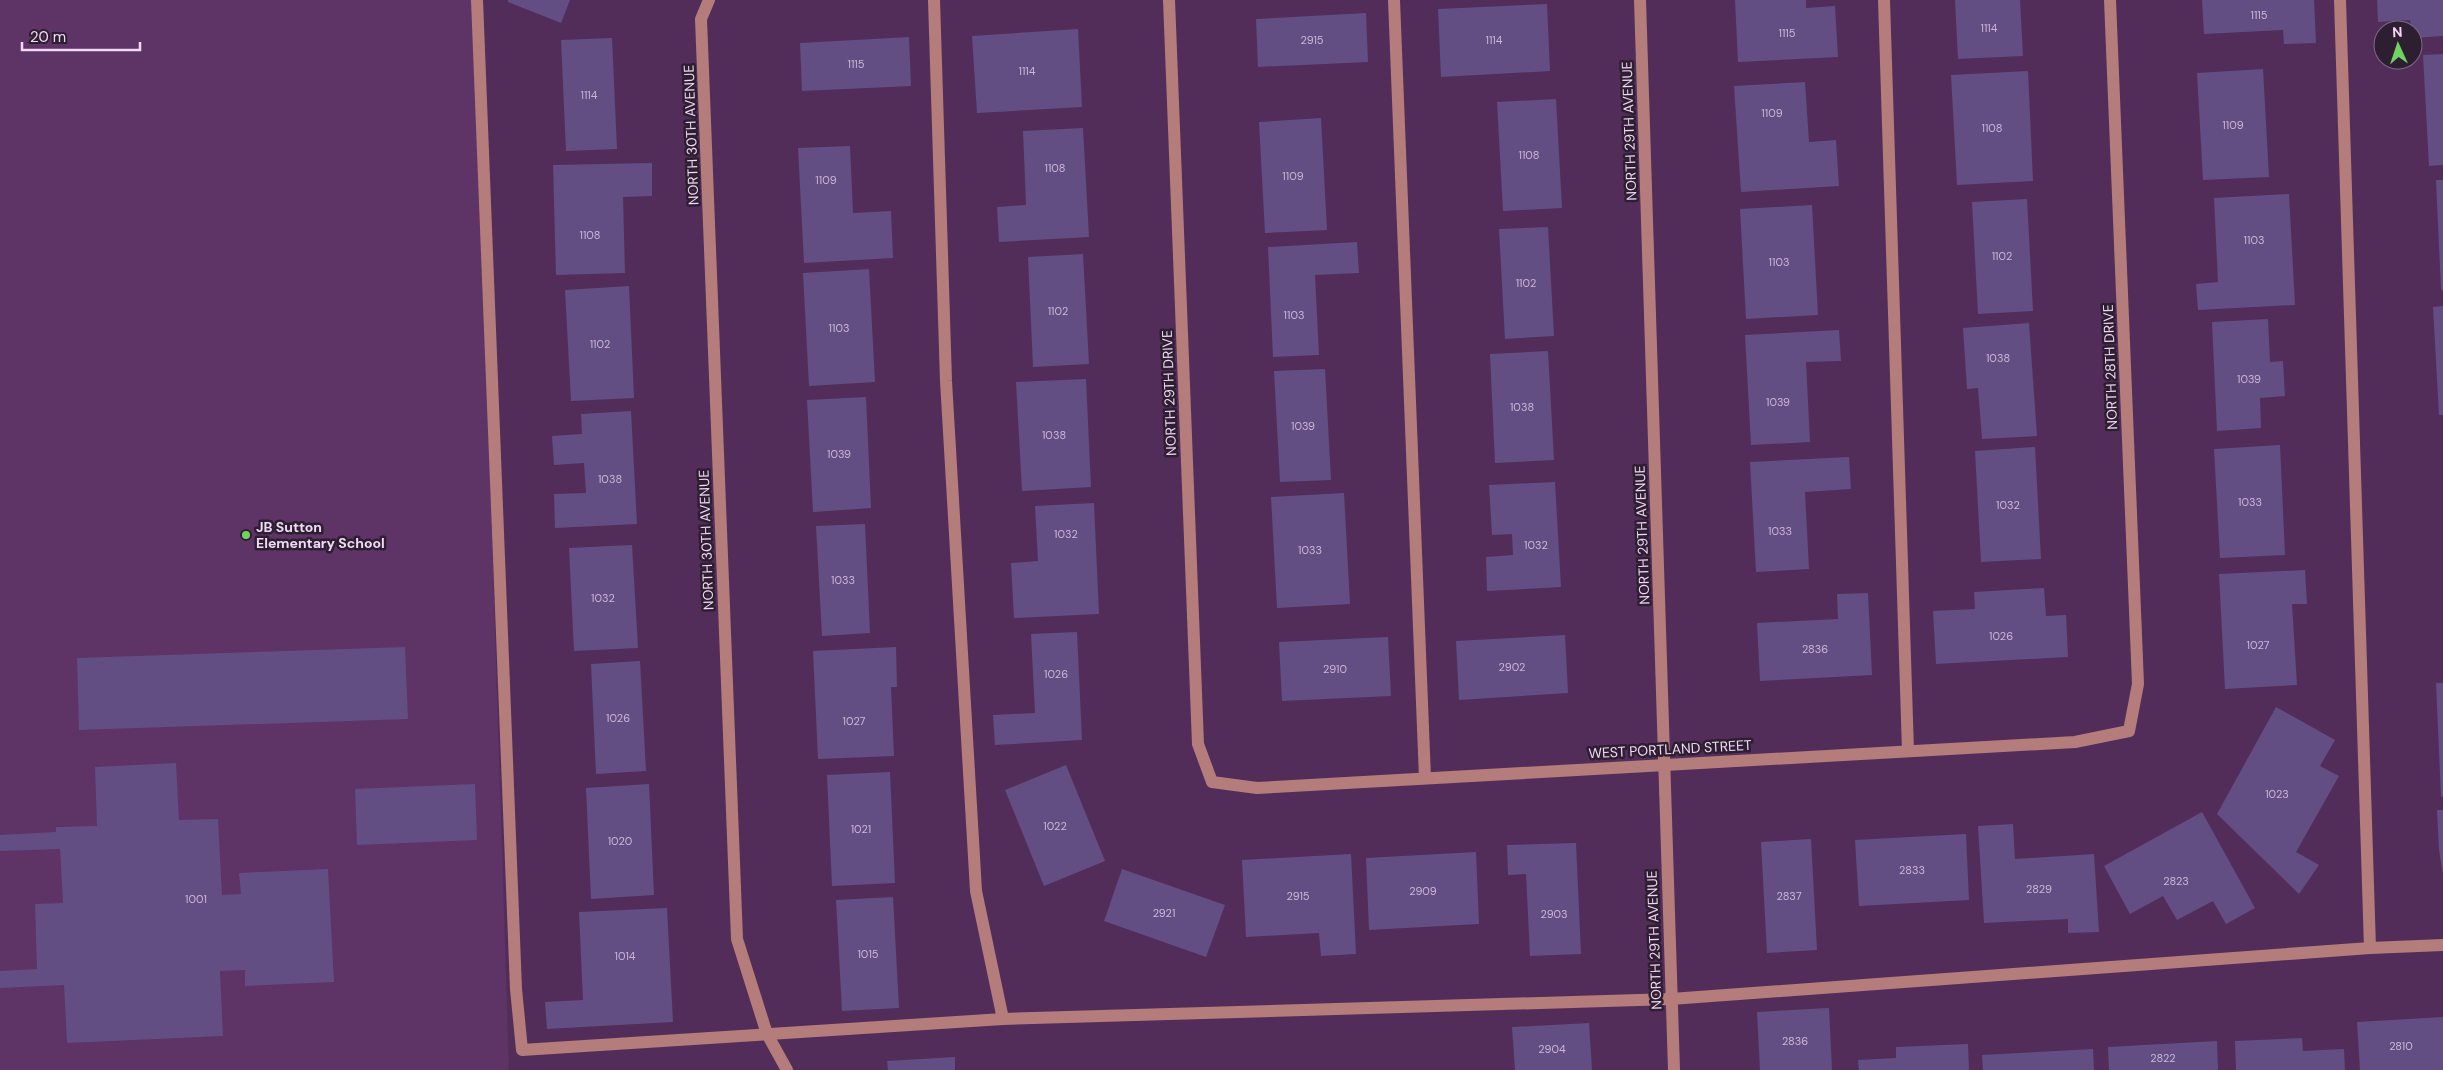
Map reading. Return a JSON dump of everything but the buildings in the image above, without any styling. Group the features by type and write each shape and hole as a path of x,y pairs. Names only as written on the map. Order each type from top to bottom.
{"street":[{"path":"477,0 516,989 522,1050 1003,1019 1671,999 2370,948 2443,946"},
{"name":"NORTH 30TH AVENUE","path":"709,0 701,18 737,939 767,1034 787,1070"},
{"path":"934,0 946,381 976,891 1003,1019"},
{"name":"NORTH 29TH DRIVE","path":"1169,0 1198,744 1212,782"},
{"path":"1394,0 1425,778"},
{"name":"NORTH 29TH AVENUE","path":"1640,0 1674,1070"},
{"path":"1884,0 1908,751"},
{"name":"NORTH 28TH DRIVE","path":"2110,0 2138,684 2129,731"},
{"path":"2340,0 2370,948"},
{"name":"WEST PORTLAND STREET","path":"1212,782 1257,788 2075,742 2129,731"}],"shaded area":[{"name":"JB Sutton Elementary School","path":"0,0 475,0 509,1070 0,1070"}],"place":[{"name":"JB Sutton Elementary School","path":"246,535"}]}
